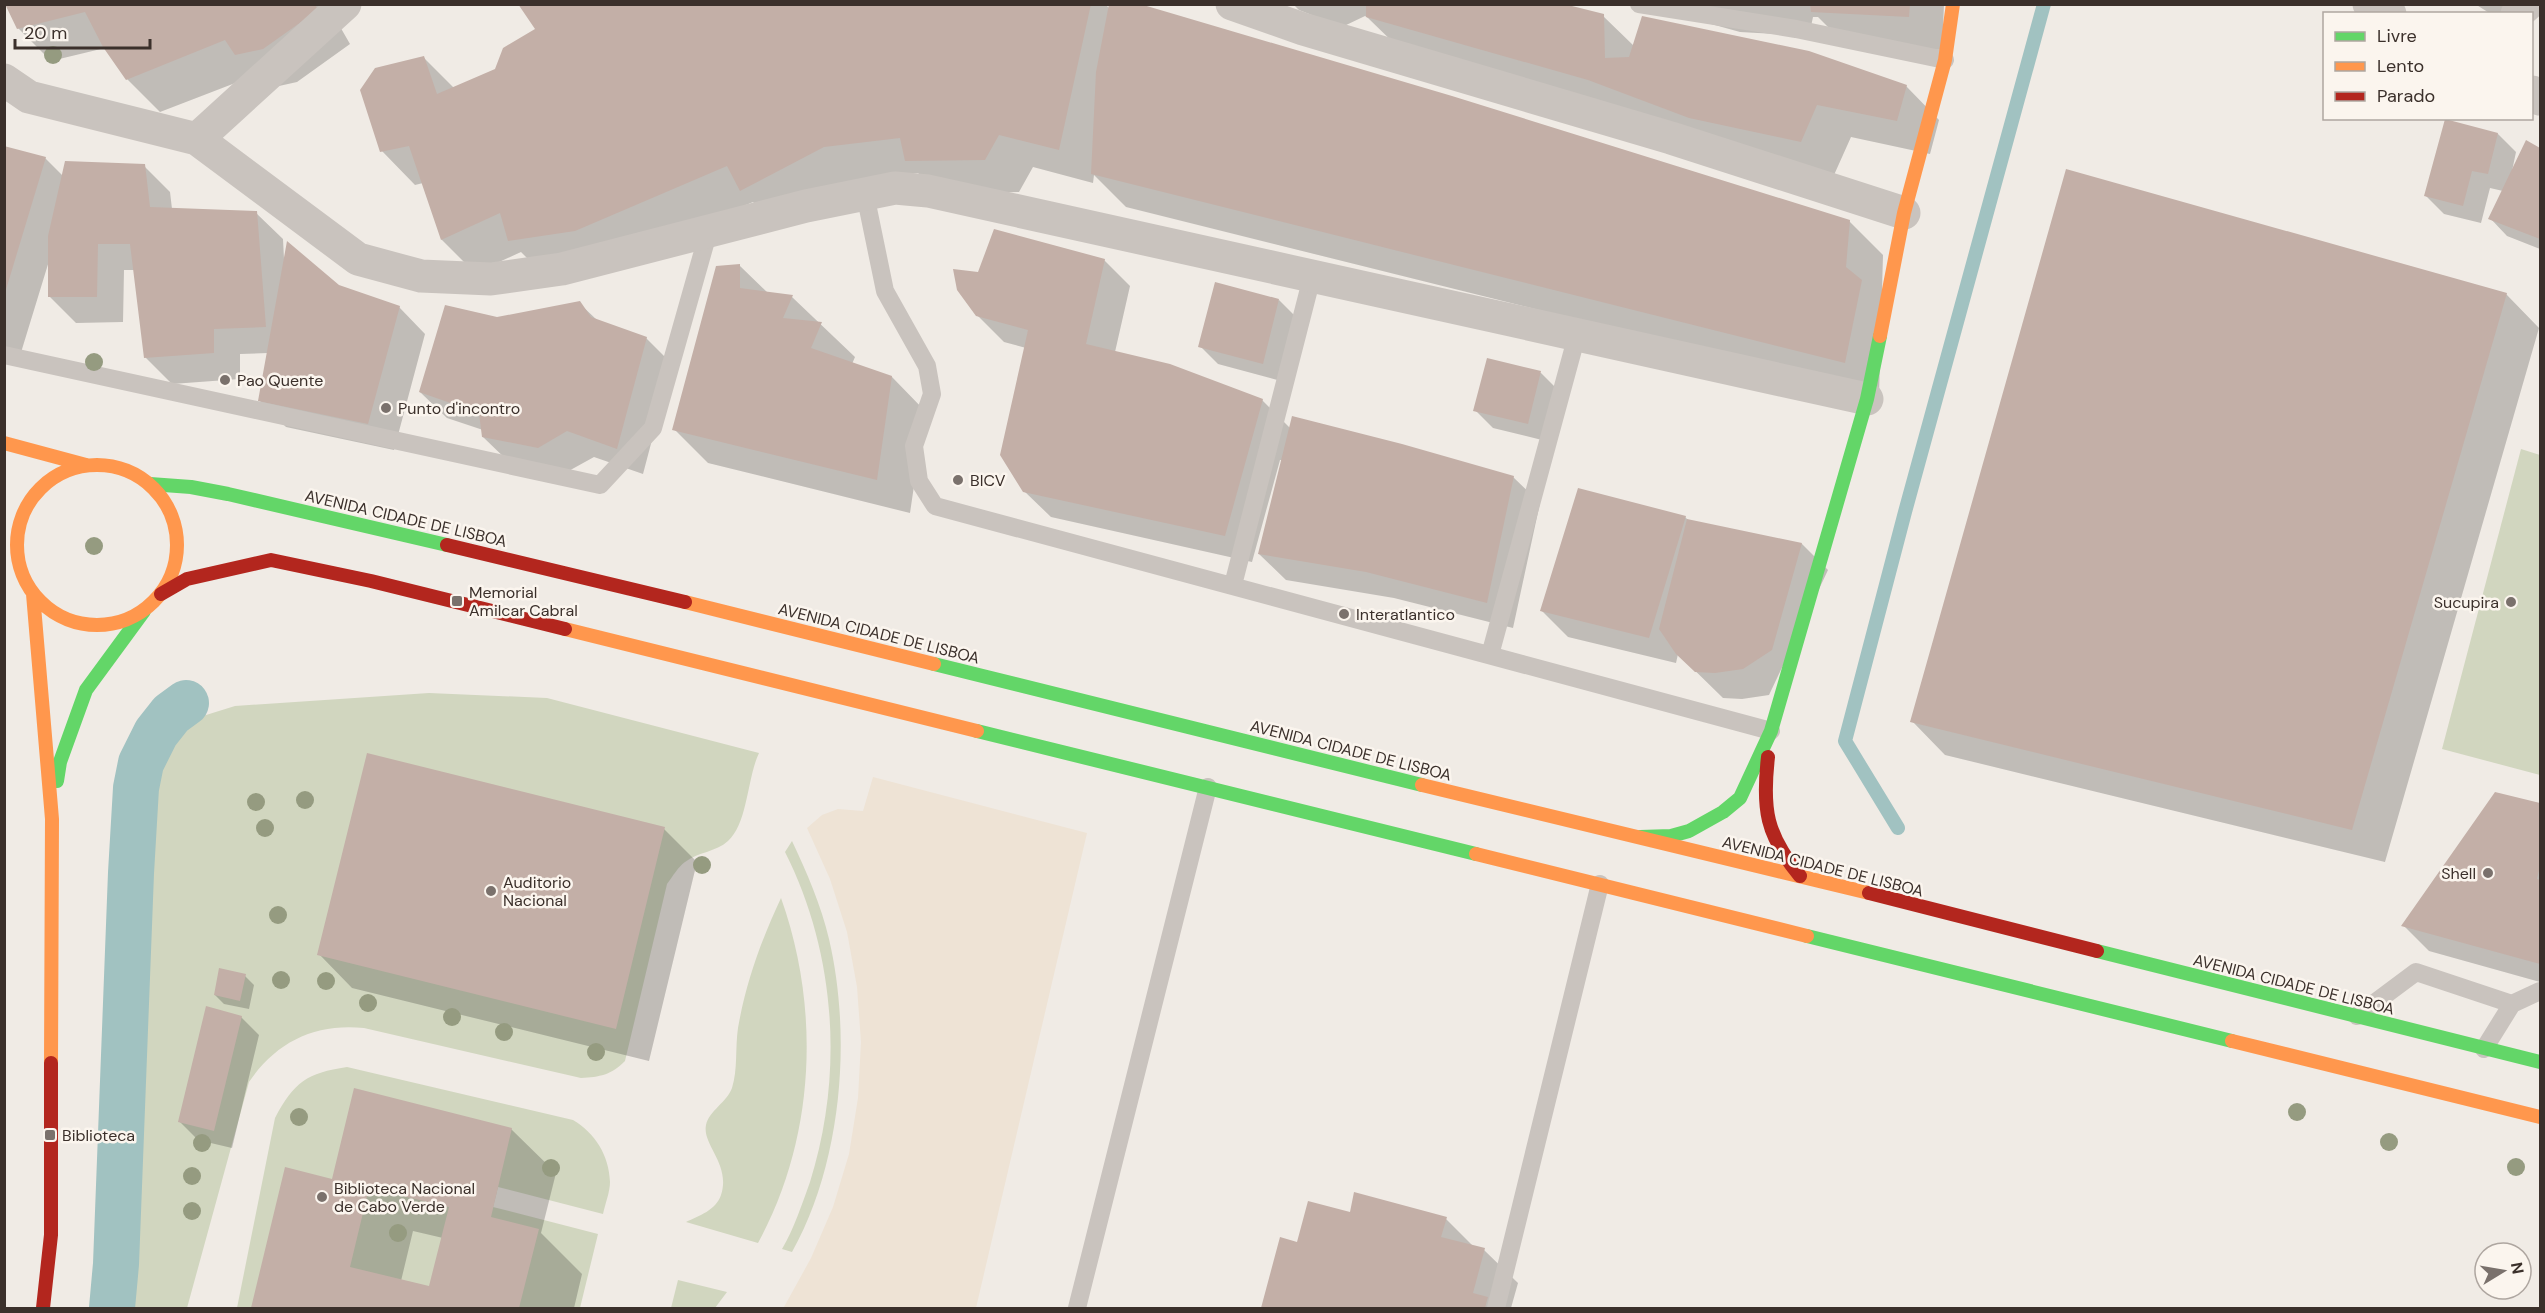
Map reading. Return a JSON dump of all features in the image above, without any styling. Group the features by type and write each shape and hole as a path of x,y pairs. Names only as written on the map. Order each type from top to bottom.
{"main road":[{"path":"1637,837 1671,836 1689,831 1723,812 1740,798 1771,731 1867,399 1904,213 1945,60 1953,4"},
{"path":"4,442 86,465 120,468 150,484 165,502 175,525 178,549 172,573 161,594"},
{"path":"86,465 62,472 38,491 28,504 19,527 17,551 23,577 33,594 51,611 73,622 98,626 122,622 144,611"},
{"name":"AVENIDA CIDADE DE LISBOA","path":"150,484 191,487 372,526 1800,876 2541,1062"},
{"path":"4,540 17,551"},
{"path":"52,819 60,762 86,690 144,611 161,594 187,579 271,560 457,602 2541,1117"},
{"path":"33,594 52,819 51,1235 44,1308"},
{"path":"1771,731 1763,797 1765,815 1781,854 1800,876"}],"street":[{"path":"197,139 345,4"},
{"path":"1232,4 1314,32 1671,138 1904,213"},
{"path":"2369,4 2386,12"},
{"path":"4,80 29,97 197,139 358,259 421,276 491,279 562,269 709,230 894,188 928,191 1867,399"}],"lane":[{"path":"1639,4 1796,29 1945,60"},
{"path":"865,194 885,291 927,366 932,394 914,446 919,482 935,506 1771,731"},
{"path":"4,355 600,485 653,428 709,230"},
{"path":"1233,585 1311,277"},
{"path":"1490,655 1577,335"},
{"path":"1077,1308 1208,787"},
{"path":"1496,1308 1600,884"},
{"path":"2356,1016 2416,972 2512,1004"},
{"path":"2484,1049 2512,1004 2541,991"}],"green space":[{"name":"Sucupira","path":"2521,449 2540,455 2540,775 2442,749"},
{"path":"429,693 547,698 759,753 740,823 735,833 723,845 685,862 667,884 625,1061 605,1074 581,1078 364,1028 329,1029 298,1038 271,1056 249,1082 187,1308 128,1308 131,1289 149,809 162,750 176,731 190,720 235,706"},
{"path":"792,841 813,889 829,939 836,977 841,1058 832,1140 809,1217 792,1252 782,1249 804,1199 821,1141 828,1099 830,1057 829,1014 824,972 815,931 802,891 785,852"},
{"path":"781,898 794,941 802,985 806,1029 806,1074 801,1118 791,1161 777,1203 758,1243 686,1222 711,1209 721,1195 722,1174 708,1140 706,1125 732,1088 738,1028 745,994 761,946"},
{"path":"347,1067 573,1120 588,1131 604,1154 609,1172 610,1186 603,1214 498,1187 493,1207 598,1234 580,1308 237,1308 275,1118 289,1096 303,1081 322,1072"},
{"path":"678,1280 727,1292 715,1308 671,1308"}],"shaded area":[{"path":"873,777 1087,833 976,1308 784,1307 811,1258 833,1207 849,1154 858,1098 861,1042 857,987 847,932 830,879 807,828 822,815 838,809 863,811"}],"building":[{"path":"5,4 315,4 318,10 263,49 235,55 225,40 126,80 103,47 85,12 17,29"},
{"path":"518,4 1091,4 1059,150 999,135 985,160 905,161 900,138 824,147 740,191 727,166 575,231 508,241 500,213 441,240 409,146 380,152 360,90 375,68 424,56 437,94 495,69 503,48 535,29"},
{"path":"1109,4 1140,4 1452,96 1850,220 1846,267 1862,280 1845,363 1091,174 1096,72"},
{"path":"1366,4 1564,4 1604,14 1605,58 1629,57 1642,16 1809,51 1907,85 1897,121 1817,105 1801,142 1689,118 1588,80 1366,17"},
{"path":"1810,4 1910,4 1909,17 1811,12"},
{"path":"2445,120 2498,133 2488,174 2472,171 2463,206 2424,196"},
{"path":"2526,140 2540,148 2540,239 2488,219"},
{"path":"4,146 46,157 5,293 4,293"},
{"path":"65,161 145,164 150,207 257,211 266,327 214,329 214,353 144,358 130,244 98,244 97,297 48,297 48,236"},
{"path":"2066,169 2507,293 2352,830 1910,722"},
{"path":"994,229 1105,259 1086,344 1170,364 1263,399 1225,536 1023,492 1000,455 1028,330 976,316 957,290 953,269 978,272"},
{"path":"287,241 339,285 400,306 368,424 258,401"},
{"path":"740,264 740,288 793,295 783,318 822,322 811,348 892,376 877,480 672,430 716,266"},
{"path":"1215,282 1279,299 1263,364 1198,347"},
{"path":"580,301 591,317 647,337 617,449 567,431 538,448 482,437 479,413 419,392 445,305 497,317"},
{"path":"1487,358 1541,371 1528,424 1473,411"},
{"path":"1292,416 1514,476 1487,603 1366,572 1258,554"},
{"path":"1578,488 1686,516 1649,638 1540,611"},
{"path":"1687,519 1802,543 1772,650 1743,669 1715,673 1695,672 1676,654 1659,629"},
{"name":"Auditorio Nacional","path":"367,753 665,827 616,1029 317,955"},
{"name":"Shell","path":"2495,792 2540,803 2540,866 2537,879 2540,880 2540,964 2401,926"},
{"path":"219,968 246,974 240,1001 214,995"},
{"path":"206,1006 242,1016 214,1131 178,1122"},
{"name":"Biblioteca Nacional de Cabo Verde","path":"354,1088 512,1128 491,1217 539,1229 519,1308 251,1308 285,1167 332,1179","holes":["369,1188 449,1207 429,1286 350,1267"]},
{"path":"1354,1192 1447,1217 1441,1237 1485,1248 1473,1293 1488,1297 1485,1308 1261,1308 1280,1237 1297,1242 1308,1201 1350,1212"}],"waterway":[{"path":"1898,828 1845,741 2044,4"},
{"path":"112,1308 116,1264 136,788 141,763 156,733 171,714 186,703"}],"traffic: fast":[{"path":"1640,837 1671,836 1689,831 1723,812 1740,798 1771,731 1867,399 1880,336"},
{"path":"150,484 191,487 228,494 447,545"},
{"path":"57,781 60,762 86,690 144,611"},
{"path":"934,664 1422,785"},
{"path":"977,731 1476,854"},
{"path":"1807,936 2232,1041"},
{"path":"2097,951 2540,1062"}],"traffic: slow":[{"path":"1880,336 1904,213 1945,60 1953,4"},
{"path":"4,443 86,465"},
{"path":"97,465 128,471 154,488 171,514 177,545 171,576 154,602 128,619 97,625 66,619 40,602 23,576 17,545 23,514 40,488 66,471 97,465"},
{"path":"33,594 52,819 51,1063"},
{"path":"685,602 934,664"},
{"path":"565,629 977,731"},
{"path":"1422,785 1869,893"},
{"path":"1476,854 1807,936"},
{"path":"2232,1041 2540,1117"}],"traffic: jam":[{"path":"447,545 685,602"},
{"path":"161,594 187,579 271,560 371,581 565,629"},
{"path":"1768,757 1766,792 1769,821 1780,847 1800,876"},
{"path":"1869,893 2097,951"},
{"path":"43,1308 51,1235 51,1063"}],"place":[{"name":"Pao Quente","path":"225,380"},
{"name":"Punto d'incontro","path":"386,408"},
{"name":"BICV","path":"958,480"},
{"name":"Memorial Amilcar Cabral","path":"457,601"},
{"name":"Sucupira","path":"2511,602"},
{"name":"Interatlantico","path":"1344,614"},
{"name":"Shell","path":"2488,873"},
{"name":"Auditorio Nacional","path":"491,891"},
{"name":"Biblioteca","path":"50,1135"},
{"name":"Biblioteca Nacional de Cabo Verde","path":"322,1197"}]}
